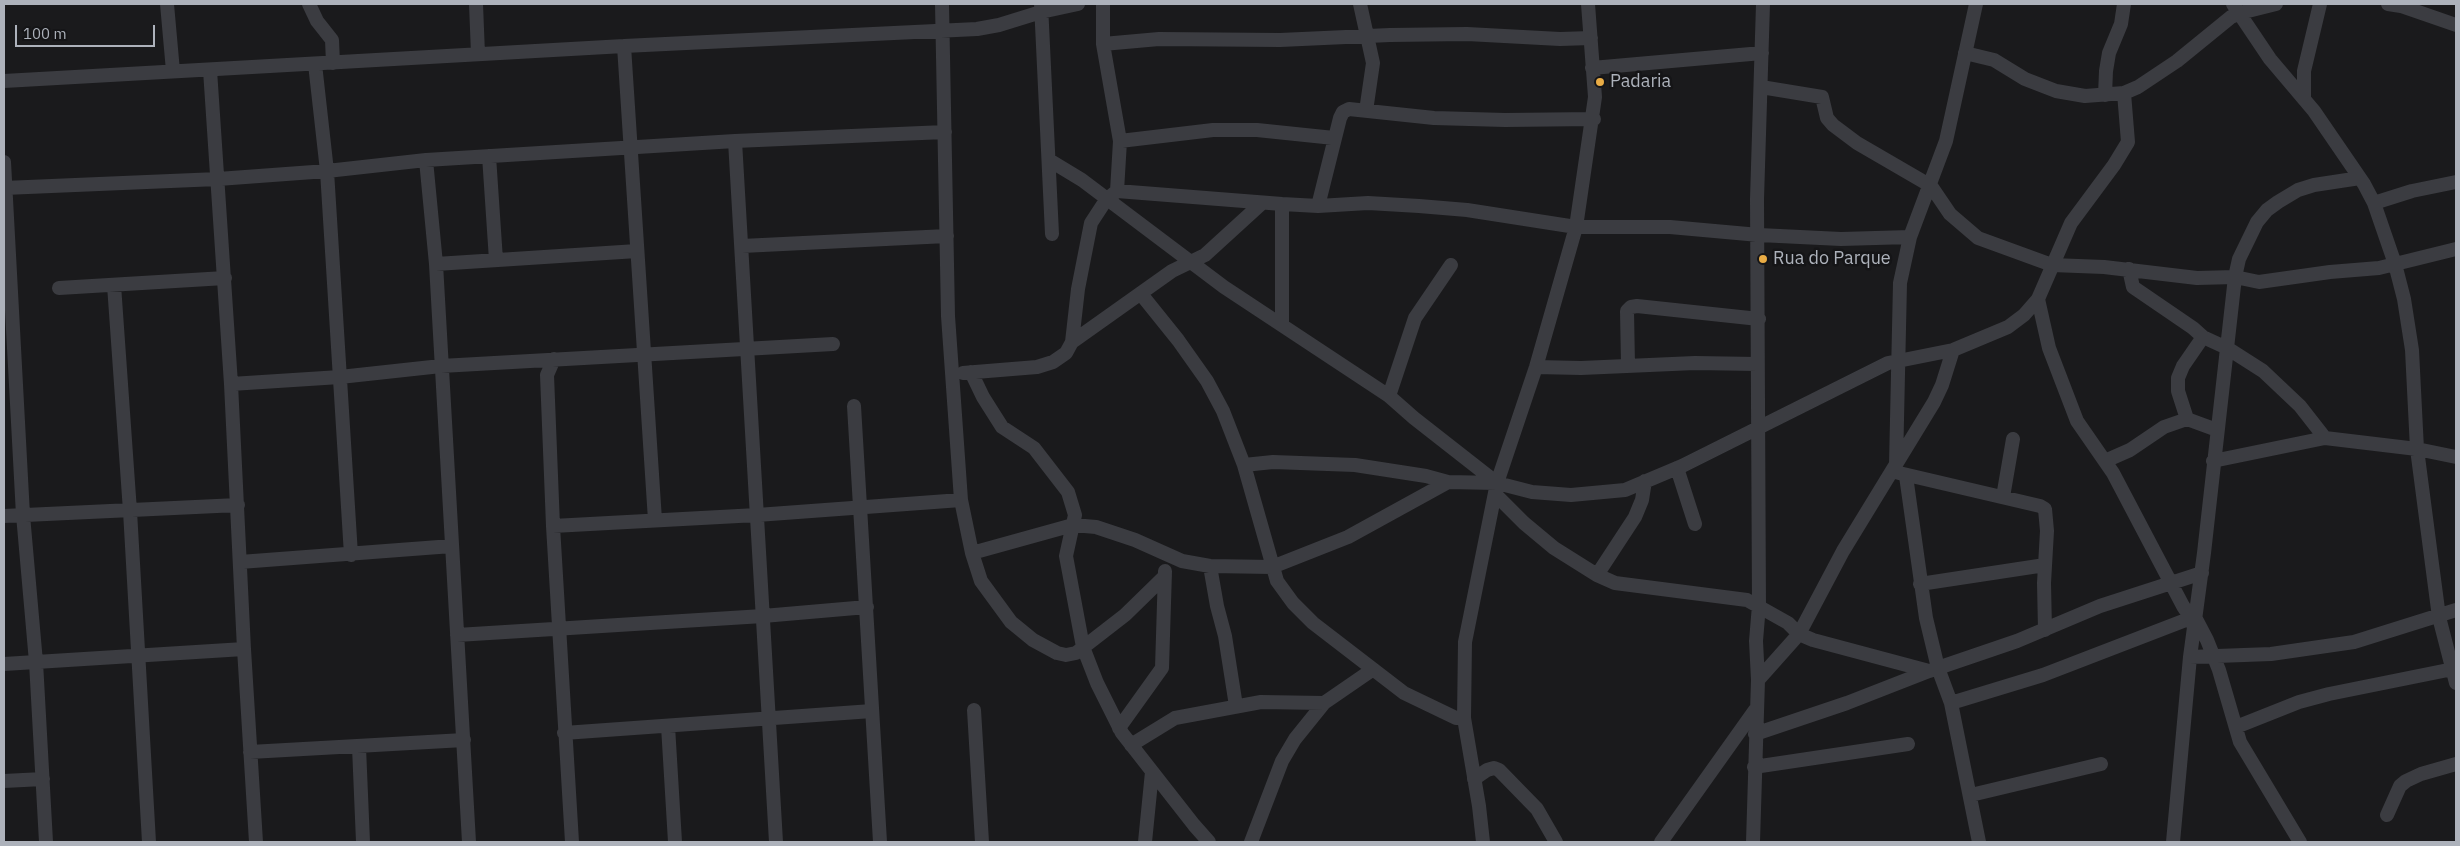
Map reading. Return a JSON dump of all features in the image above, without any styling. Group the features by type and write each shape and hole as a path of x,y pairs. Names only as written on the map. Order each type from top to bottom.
{"street":[{"path":"167,4 173,72"},
{"path":"309,4 317,21 332,40 333,63"},
{"path":"476,4 478,54"},
{"path":"942,4 948,316 961,500 972,553 981,581 997,607 1011,622 1033,640 1057,653 1071,654 1125,615 1165,576"},
{"path":"4,81 624,46 977,29 999,25 1041,8 1078,4"},
{"path":"952,375 1037,367 1053,362 1066,354 1072,342 1078,289 1091,223 1112,195 1120,141 1103,44 1102,4"},
{"path":"1360,4 1373,63 1366,111"},
{"path":"1483,842 1464,718 1464,642 1496,488 1536,367 1576,227 1594,118 1595,97 1588,4"},
{"path":"1753,842 1755,710 1758,680 1756,641 1758,605 1757,364 1759,235 1757,199 1763,4"},
{"path":"1894,468 1900,283 1910,237 1931,186 1946,141 1976,4"},
{"path":"2105,95 2109,53 2121,24 2124,4"},
{"path":"1965,53 1994,60 2026,79 2074,96 2124,93 2138,87 2177,61 2234,7 2276,4"},
{"path":"2304,99 2304,70 2320,4"},
{"path":"2388,4 2418,11 2456,25"},
{"path":"2234,7 2270,59 2304,99 2360,178 2374,203 2395,264 2404,299 2412,350 2417,449 2440,617 2456,683"},
{"path":"1041,8 1052,234"},
{"path":"1103,44 1159,39 1280,40 1368,35 1467,34 1560,39 1591,38"},
{"path":"624,46 655,520"},
{"path":"1592,68 1762,53"},
{"path":"315,64 327,172 351,555"},
{"path":"210,70 231,384 256,842"},
{"path":"1761,87 1822,96 1827,118 1833,125 1857,143 1931,186 1950,214 1978,238 2052,265 2129,269 2160,275 2197,278 2235,277 2259,282"},
{"path":"1244,465 1273,462 1355,465 1426,476 1448,482 1571,495 1625,490 1676,468 1897,360 1953,350 2008,327 2024,316 2038,298 2071,223 2114,165 2128,142 2124,93"},
{"path":"1318,206 1334,138 1343,112 1349,109 1434,118 1505,120 1594,118"},
{"path":"1120,141 1213,130 1257,130 1334,138"},
{"path":"4,188 218,180 327,172 426,160 735,141 945,132"},
{"path":"735,141 776,842"},
{"path":"490,156 496,260"},
{"path":"426,160 436,264 469,842"},
{"path":"1049,160 1112,195 1224,287 1282,323 1307,342 1353,370 1389,396 1496,488 1524,523 1554,548 1596,575 1615,583 1747,600 1788,623 1799,634 1840,648 1934,670"},
{"path":"4,162 10,406 23,515 36,662 46,842"},
{"path":"2173,842 2193,619 2202,574 2213,461 2235,277 2246,244 2257,222 2267,210 2298,190 2314,185 2360,178"},
{"path":"2374,203 2412,191 2456,182"},
{"path":"1112,195 1318,206 1368,203 1467,210 1576,227 1670,227 1759,235 1841,239 1910,237"},
{"path":"1072,342 1190,261 1205,255 1262,203"},
{"path":"1282,204 1282,323"},
{"path":"742,246 947,236"},
{"path":"2233,291 2259,282 2395,264 2456,249"},
{"path":"436,264 638,251"},
{"path":"1389,396 1415,318 1451,265"},
{"path":"2129,269 2134,287 2203,337 2227,348 2263,371 2306,413 2325,438"},
{"path":"59,288 224,278"},
{"path":"114,285 130,511 149,842"},
{"path":"1141,294 1178,340 1207,381 1223,411 1244,465 1277,581 1293,603 1313,623 1404,693 1456,718 1464,718"},
{"path":"2038,298 2049,348 2077,421 2105,460 2171,583 2215,656 2240,742 2300,842"},
{"path":"1628,366 1627,312 1632,307 1759,320"},
{"path":"2187,419 2178,391 2178,378 2183,366 2203,337"},
{"path":"231,384 441,366 834,344"},
{"path":"1758,680 1799,634 1843,551 1934,402 1942,386 1953,350"},
{"path":"554,359 547,375 564,733 572,842"},
{"path":"536,360 547,375"},
{"path":"1536,367 1581,368 1695,363 1757,364"},
{"path":"972,372 983,397 1002,427 1034,448 1068,492 1075,515 1066,556 1083,647 1120,728 1152,772 1209,842"},
{"path":"854,406 862,507 880,842"},
{"path":"2105,460 2130,450 2164,427 2187,419 2217,430"},
{"path":"2213,461 2325,438 2417,449 2456,457"},
{"path":"2003,497 2013,439"},
{"path":"1676,468 1695,524"},
{"path":"1894,468 1906,476 2003,497 2040,506 2045,509 2047,548 2045,565 2045,630"},
{"path":"1906,476 1920,584 1934,670 1951,703 1979,842"},
{"path":"1596,575 1635,517 1642,500 1645,481"},
{"path":"972,553 1073,525 1096,527 1135,540 1182,562 1210,566 1272,567 1348,537 1448,482"},
{"path":"553,526 757,515 961,500"},
{"path":"4,516 238,505"},
{"path":"240,562 452,546"},
{"path":"1120,728 1162,668 1166,556"},
{"path":"1920,584 2045,565"},
{"path":"1210,566 1217,606 1226,636 1236,706"},
{"path":"1755,734 1846,703 2045,630 2100,606 2202,574"},
{"path":"457,634 763,616 867,607"},
{"path":"2190,657 2271,654 2354,642 2440,617 2456,610"},
{"path":"1951,703 2044,675 2193,619"},
{"path":"4,664 244,649"},
{"path":"2236,727 2299,702 2453,669"},
{"path":"1251,842 1282,761 1295,739 1324,703 1372,670"},
{"path":"1131,745 1175,718 1268,702 1324,703"},
{"path":"974,710 982,842"},
{"path":"1661,842 1755,710"},
{"path":"564,733 872,712"},
{"path":"668,726 675,842"},
{"path":"250,752 464,740"},
{"path":"1754,767 1908,744"},
{"path":"359,747 363,842"},
{"path":"1971,795 2101,764"},
{"path":"2387,814 2400,786 2406,781 2421,774 2456,764"},
{"path":"1474,779 1494,768 1499,770 1537,809 1556,842"},
{"path":"1144,842 1152,772"},
{"path":"4,781 42,779"}],"place":[{"name":"Padaria","path":"1600,82"},
{"name":"Rua do Parque","path":"1763,259"}]}
